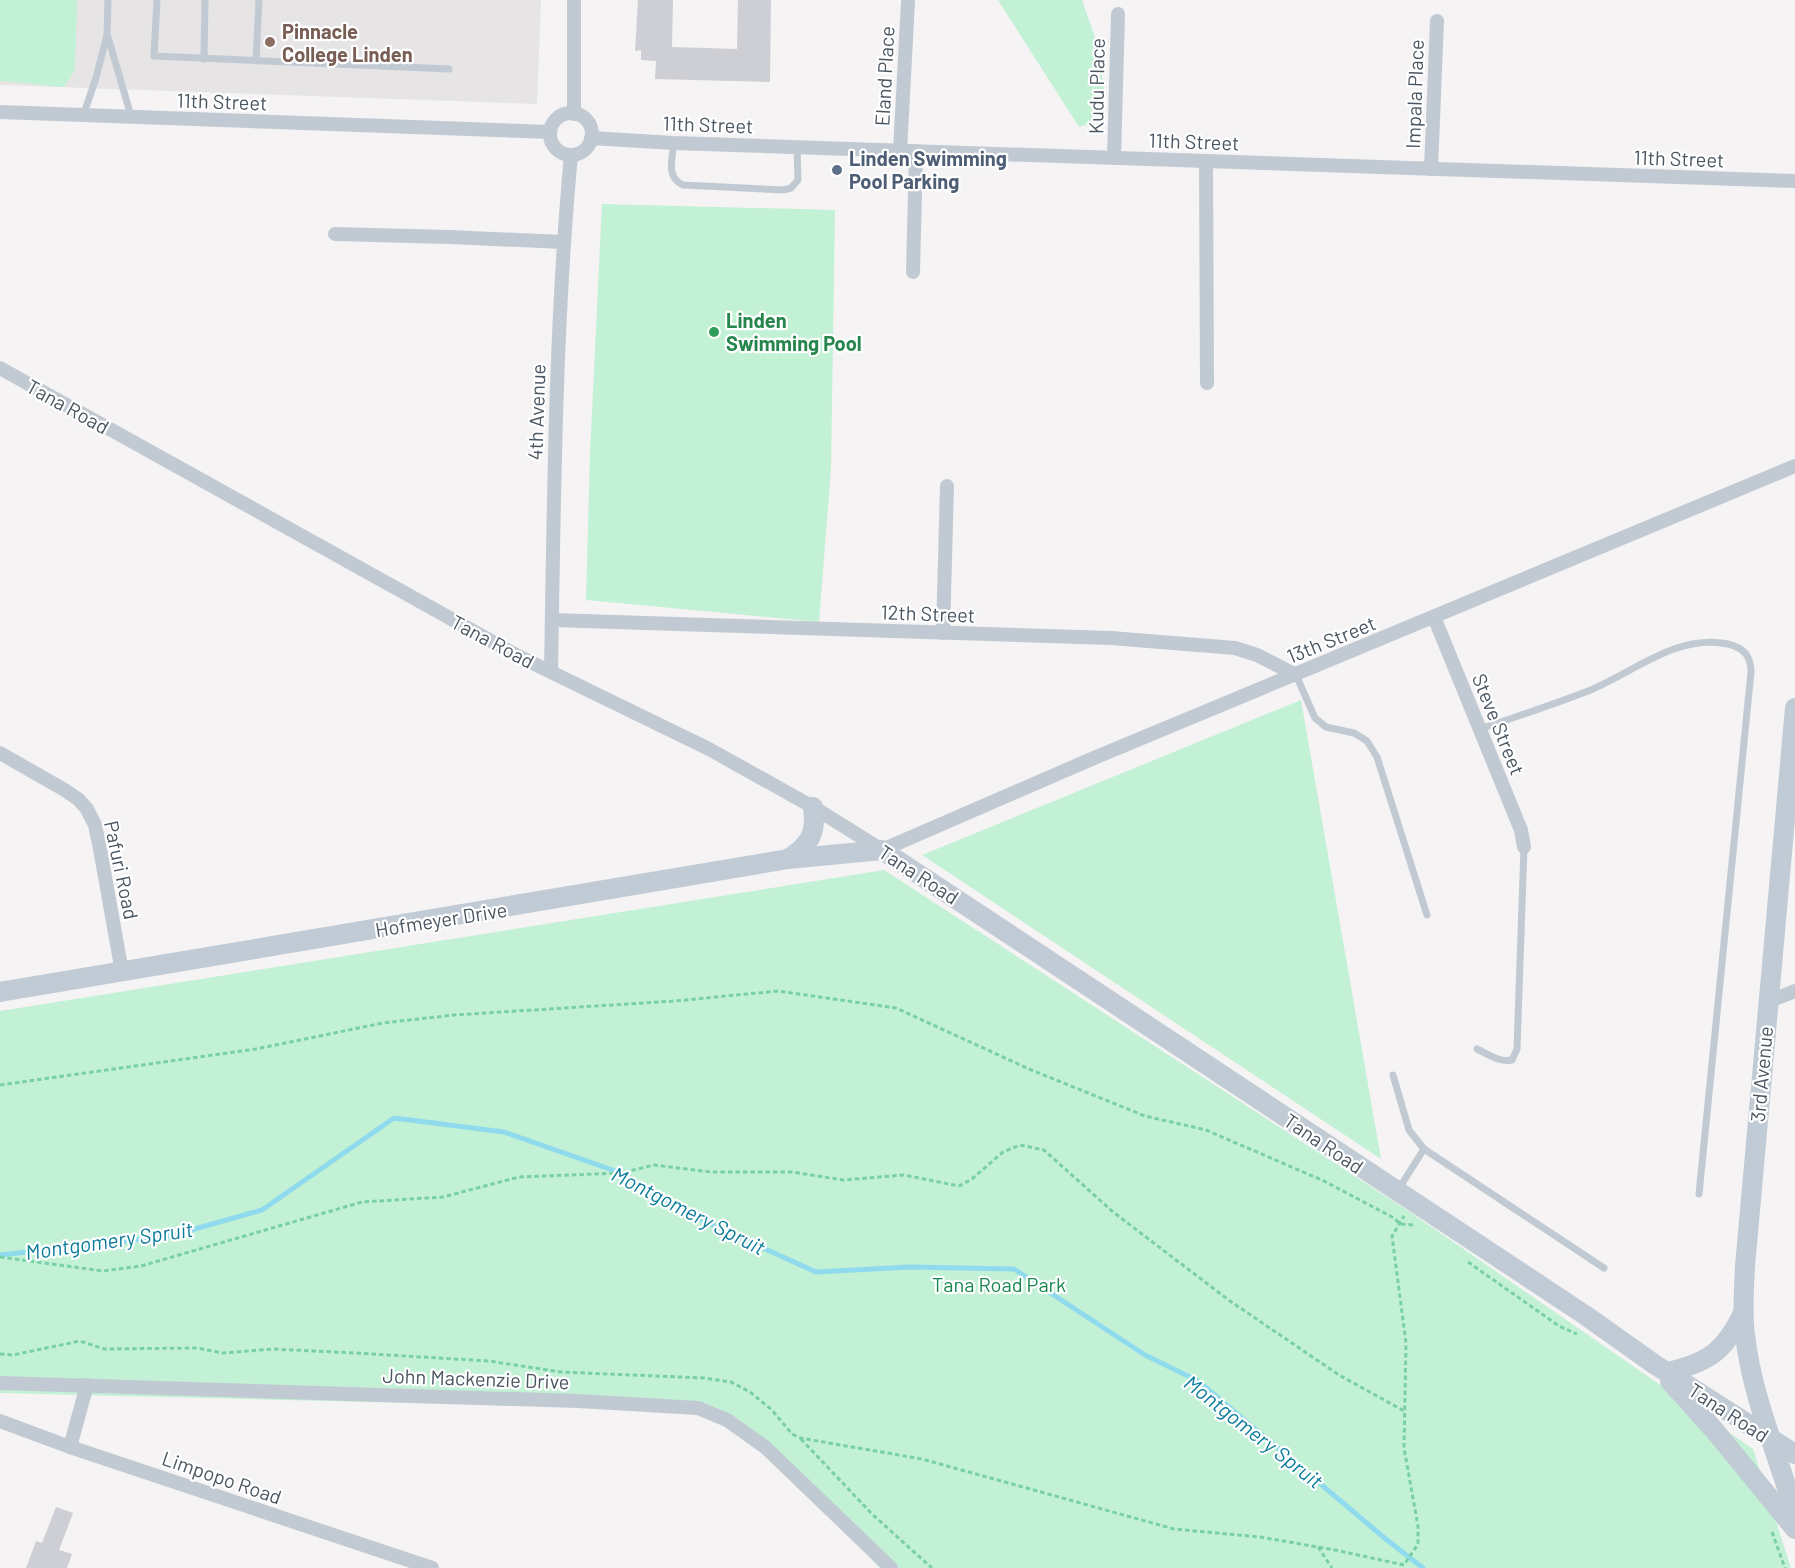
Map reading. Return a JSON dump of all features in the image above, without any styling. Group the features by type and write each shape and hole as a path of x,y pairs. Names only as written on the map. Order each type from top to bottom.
{"main road":[{"name":"3rd Avenue","path":"1795,708 1793,757 1767,1002 1744,1266 1743,1313 1751,1368 1769,1437 1795,1514"},
{"path":"788,859 800,851 811,837 814,828 813,807"},
{"name":"Hofmeyer Drive","path":"0,992 788,859 882,850"},
{"name":"Tana Road","path":"882,850 1661,1368 1795,1454"},
{"path":"1661,1368 1693,1365 1713,1355 1729,1340 1743,1313"},
{"path":"1661,1368 1795,1529"}],"street":[{"path":"574,0 574,114"},
{"name":"Eland Place","path":"900,151 908,2"},
{"name":"Kudu Place","path":"1114,158 1118,14"},
{"name":"Impala Place","path":"1431,169 1437,21"},
{"name":"11th Street","path":"0,112 550,132"},
{"path":"574,114 586,120 590,125 591,138 584,150 571,155 558,151 550,139 550,132 561,116 574,114"},
{"name":"11th Street","path":"591,138 674,143 1795,181"},
{"path":"913,272 915,151"},
{"name":"4th Avenue","path":"551,672 553,474 563,242 571,155"},
{"path":"1206,161 1207,383"},
{"path":"334,234 563,242"},
{"name":"Tana Road","path":"0,368 507,650 709,749 813,807 882,850"},
{"name":"13th Street","path":"882,850 1094,758 1795,466"},
{"path":"943,633 947,486"},
{"name":"Steve Street","path":"1434,617 1521,830 1524,847"},
{"name":"12th Street","path":"552,620 1111,638 1224,647 1257,655 1296,675"},
{"name":"Pafuri Road","path":"0,753 63,789 78,799 87,809 95,825 123,972"},
{"path":"1767,1002 1795,991"},
{"name":"John Mackenzie Drive","path":"0,1383 578,1401 698,1408 727,1420 765,1447 891,1568"},
{"path":"70,1447 87,1384"},
{"name":"Limpopo Road","path":"0,1421 70,1447 432,1568"}],"lane":[{"path":"83,116 107,35 108,0"},
{"path":"157,0 154,56 449,69"},
{"path":"204,58 205,0"},
{"path":"256,61 259,0"},
{"path":"107,35 131,118"},
{"path":"674,143 673,177 676,182 683,185 783,190 791,188 798,180 797,147"},
{"path":"1480,729 1590,690 1687,644 1722,643 1738,648 1748,656 1751,672 1699,1194"},
{"path":"1296,675 1315,718 1326,727 1354,733 1367,741 1377,757 1427,915"},
{"path":"1477,1049 1508,1061 1512,1060 1517,1049 1524,847"},
{"path":"1393,1075 1409,1130 1424,1149 1604,1268"},
{"path":"1405,1196 1424,1149"}],"path":[{"path":"0,1085 256,1049 382,1023 454,1015 675,1001 778,991 896,1008 1029,1069 1145,1116 1206,1130 1324,1181 1394,1218 1400,1224 1418,1226"},
{"path":"0,1257 103,1271 141,1266 362,1202 443,1197 519,1177 621,1173 654,1165 711,1172 792,1172 843,1180 904,1175 959,1186 972,1179 1003,1152 1020,1145 1044,1150 1113,1212 1230,1301 1339,1375 1406,1412"},
{"path":"1404,1565 1418,1544 1418,1526 1404,1448 1407,1343 1392,1236 1400,1224 1405,1196"},
{"path":"1461,1256 1559,1326 1586,1338"},
{"path":"800,1438 873,1515 932,1568"},
{"path":"1768,1523 1785,1568"},
{"path":"1318,1547 1332,1568"}],"shaded area":[{"name":"Pinnacle College Linden","path":"0,0 541,0 537,104 0,85"}],"green space":[{"path":"0,0 77,0 75,70 64,87 0,81"},
{"path":"998,0 1082,0 1097,43 1104,90 1095,122 1079,127"},
{"name":"Linden Swimming Pool","path":"602,204 835,210 831,469 819,622 586,600 590,454"},
{"path":"1301,700 1381,1159 922,855"},
{"name":"Tana Road Park","path":"884,870 1407,1210 1753,1449 1791,1568 880,1568 757,1444 695,1410 0,1393 0,1011"}],"building":[{"path":"638,0 673,0 672,47 737,49 738,0 771,0 770,82 655,79 656,61 641,60 641,50 635,51"},
{"path":"56,1507 73,1513 59,1550 72,1554 67,1568 26,1568 36,1541 42,1543"}],"waterway":[{"name":"Montgomery Spruit","path":"0,1255 170,1236 262,1210 394,1118 504,1132 621,1173 686,1213 816,1272 910,1267 1014,1269 1145,1355 1198,1381 1423,1568"}],"place":[{"name":"Pinnacle College Linden","path":"270,42"},
{"name":"Linden Swimming Pool Parking","path":"837,170"},
{"name":"Linden Swimming Pool","path":"714,332"}]}
